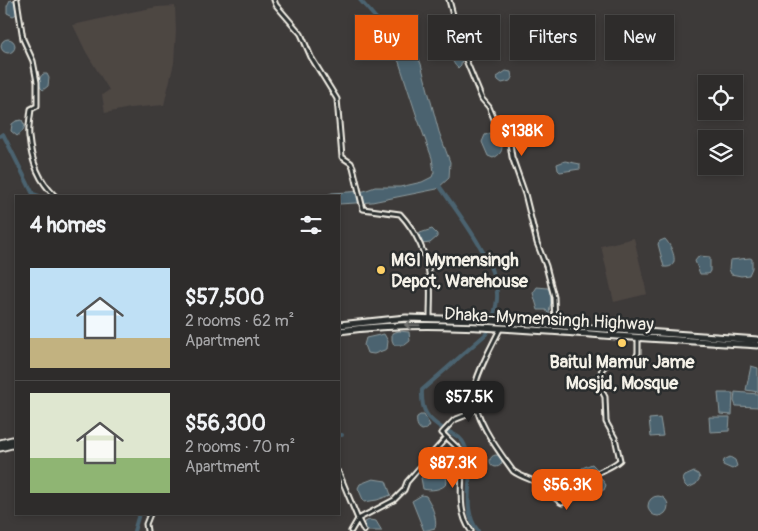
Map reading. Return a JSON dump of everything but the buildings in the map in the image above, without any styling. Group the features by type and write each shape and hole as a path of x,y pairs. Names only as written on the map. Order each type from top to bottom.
{"highway":[{"name":"Dhaka-Mymensingh Highway","path":"340,325 396,319 430,318 503,321 758,340"},
{"name":"Dhaka-Mymensingh Highway","path":"340,331 377,326 405,325 478,327 758,345"},
{"path":"0,443 15,439"},
{"path":"0,448 15,444"}],"street":[{"path":"17,0 23,39 33,61 37,82 37,106 31,109 28,136 38,172 46,187 54,195"},
{"path":"274,0 276,6 301,34 310,56 337,99 342,157 351,163 353,167 362,209 400,214 414,233 428,268 430,318"},
{"path":"449,0 463,53 482,99 489,107 497,126 510,143 512,158 525,194 536,243 546,266 554,297 555,325"},
{"path":"500,328 474,391 477,413 513,471 543,486 555,499 562,503 586,491 587,483 591,476 606,470 620,460 615,438 606,422 605,397 602,391 600,376 602,369 612,360 635,360 638,353 638,338"},
{"path":"471,531 461,507 461,452 442,433 454,420 469,414 476,406"},
{"path":"350,531 358,518 394,500 404,490 407,482 420,466 446,438"},
{"path":"340,475 364,531"},
{"path":"147,531 146,524 150,515"}],"shaded area":[{"path":"175,6 174,63 164,105 130,108 105,113 102,95 109,90 86,52 73,25 157,7"},
{"path":"634,238 647,294 614,302 601,246"}],"water":[{"path":"10,0 15,1 18,8 17,14 13,16 7,13 7,6"},
{"path":"5,39 11,39 15,46 11,53 5,53 1,49 1,43"},
{"path":"418,57 439,132 450,162 449,178 437,189 372,202 340,204 340,195 327,195 364,191 375,187 400,187 422,182 432,177 434,172 432,158 398,60 418,60"},
{"path":"453,60 462,60 458,68"},
{"path":"506,71 511,72 512,78 510,81 502,83 497,77"},
{"path":"43,74 47,74 49,78 48,86 43,90 39,82"},
{"path":"22,120 25,126 17,136 11,131 12,124"},
{"path":"511,126 515,126 519,132 515,138 511,138 507,134 507,130"},
{"path":"490,133 498,139 502,146 501,152 493,158 488,156 482,142 485,135"},
{"path":"565,161 580,164 580,169 560,172 557,164"},
{"path":"432,229 437,234 437,237 430,243 422,244 419,237 420,233"},
{"path":"665,239 674,256 673,264 669,267 664,267 658,244"},
{"path":"699,256 710,257 710,271 708,274 700,274 695,261"},
{"path":"752,259 752,268 749,275 731,274 729,269 730,260"},
{"path":"537,287 548,288 552,295 549,315 546,310 538,310 533,293"},
{"path":"399,331 409,332 410,341 405,345 394,345 392,333"},
{"path":"384,334 388,341 387,349 374,354 367,353 364,345 366,338"},
{"path":"751,366 758,368 758,392 746,390"},
{"path":"735,392 758,394 758,407 736,406 734,401"},
{"path":"718,393 733,393 732,415 720,414"},
{"path":"424,415 430,425 427,429 422,430 418,426 417,417"},
{"path":"709,417 730,417 729,431 710,432"},
{"path":"660,418 663,436 651,437 649,419"},
{"path":"435,454 438,454 444,462 447,483 436,489 423,489 421,478 430,472 426,462"},
{"path":"494,455 498,455 502,461 498,467 494,467 490,463 490,459"},
{"path":"730,457 735,460 737,466 732,469 723,465 724,460"},
{"path":"592,464 597,469 594,473 581,477 578,472"},
{"path":"694,472 700,478 696,484 688,488 683,479"},
{"path":"597,476 606,485 604,490 595,491 591,487 590,480"},
{"path":"373,479 386,481 391,495 364,502 358,488 360,484"},
{"path":"564,482 567,483 567,493 560,494 557,493 556,486 557,483"},
{"path":"422,495 428,499 436,521 435,528 424,531 412,501"},
{"path":"658,496 665,499 668,506 665,513 658,516 651,513 648,506 651,499"},
{"path":"369,520 376,521 382,531 366,531 365,522"}],"waterway":[{"path":"360,0 373,15"},
{"path":"0,136 3,134 33,194 36,195"},
{"path":"438,184 474,236 490,266 497,293 497,303 486,334 422,390 426,414 439,426 459,438 465,446 470,467 469,511 478,531"},
{"path":"134,531 139,515"}],"place":[{"name":"MGI Mymensingh Depot, Warehouse","path":"381,270"},
{"name":"Baitul Mamur Jame Mosjid, Mosque","path":"622,343"}]}
